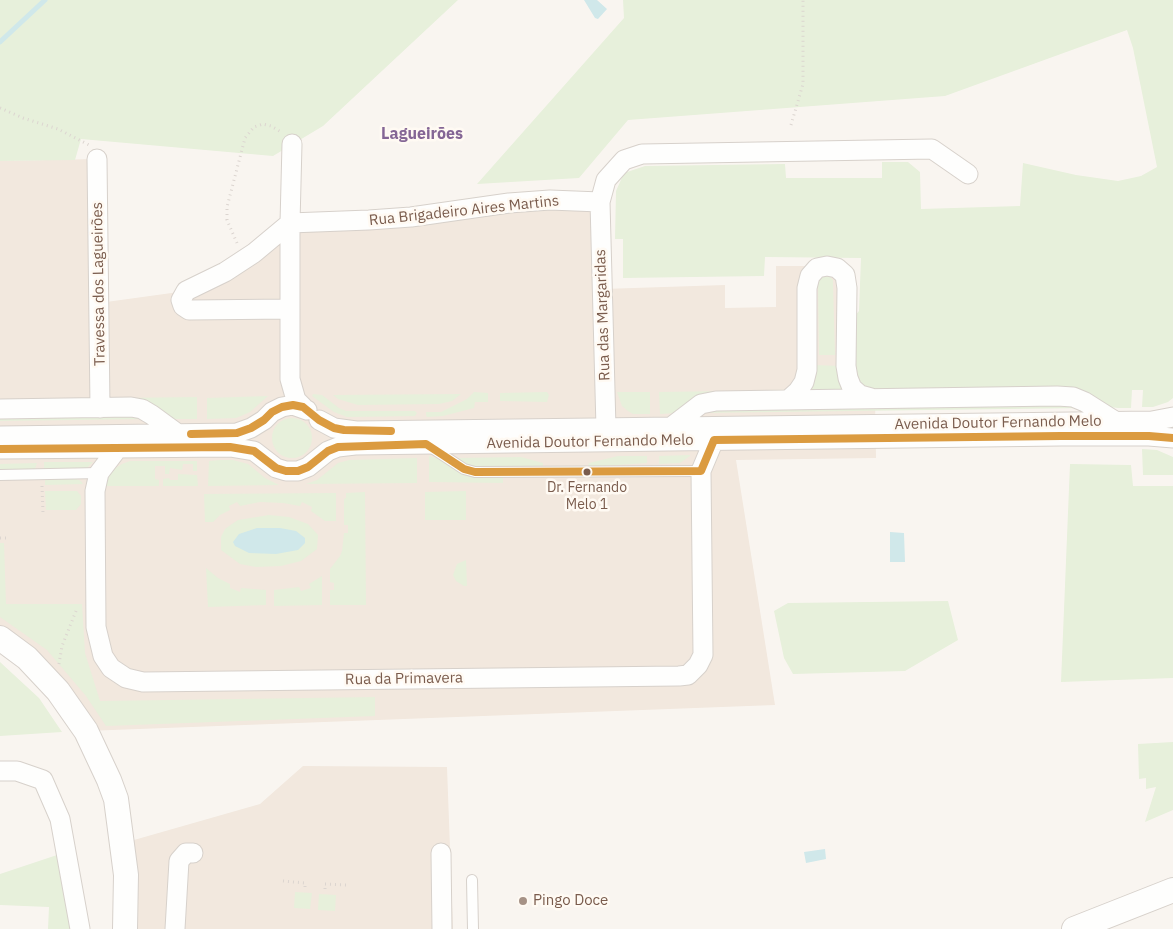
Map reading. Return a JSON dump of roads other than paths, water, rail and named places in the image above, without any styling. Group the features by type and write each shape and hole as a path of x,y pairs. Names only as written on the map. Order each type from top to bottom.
{"street":[{"path":"292,144 290,379 296,400 303,407"},
{"path":"600,202 606,180 624,160 642,154 932,149 968,174"},
{"name":"Travessa dos Lagueirões","path":"94,153 100,408"},
{"name":"Rua Brigadeiro Aires Martins","path":"290,223 410,217 509,203 550,200 600,202"},
{"name":"Rua das Margaridas","path":"600,202 606,428"},
{"path":"290,223 225,272 186,291 181,300 183,306 189,310 290,309"},
{"path":"788,400 804,382 807,370 806,288 810,276 817,268 827,266 837,268 845,274 847,288 846,366 848,378 852,388 860,395 875,399"},
{"path":"267,461 261,451 259,441 260,430 268,416 282,402 290,379"},
{"name":"Avenida Doutor Fernando Melo","path":"671,427 701,404 716,401 875,399 1073,397 1085,402 1115,422"},
{"path":"0,436 237,433 251,428 282,407 293,405 303,407"},
{"name":"Avenida Doutor Fernando Melo","path":"303,407 319,420 334,428 356,431 1115,422 1152,421 1173,417"},
{"path":"0,408 142,409 152,414 178,434"},
{"path":"316,460 322,451 324,441 324,430 319,420"},
{"name":"Avenida Doutor Fernando Melo","path":"0,449 230,447 254,451 276,468 286,471 298,471 308,467 328,451 338,447 426,444 1061,436 1149,436 1173,438"},
{"name":"Rua da Primavera","path":"99,473 96,492 96,627 103,656 111,668 126,678 143,682 679,676 688,674 698,665 703,655 701,470 714,440"},
{"path":"99,473 118,448"},
{"path":"0,638 58,680 86,731 109,780 116,798 126,875 125,929"},
{"path":"0,771 17,771 43,780 60,819 80,929"},
{"path":"441,852 442,929"},
{"path":"175,929 178,861 186,853 193,853"},
{"path":"1074,929 1101,924 1173,890"}],"lane":[{"name":"Avenida Doutor Fernando Melo","path":"426,444 464,469 475,472 701,470"},
{"path":"0,475 99,473"},
{"path":"472,880 472,929"}],"water":[{"path":"584,0 597,0 607,9 598,19 595,18"},
{"path":"257,528 280,528 296,531 305,538 305,543 298,550 276,554 249,553 235,546 233,542 239,534"},
{"path":"890,532 904,533 905,562 890,562"},
{"path":"825,849 826,859 806,863 804,852"}],"waterway":[{"path":"0,42 45,0"}],"place":[{"name":"Dr. Fernando Melo 1","path":"587,472"},
{"name":"Pingo Doce","path":"523,901"}],"district":[{"name":"Lagueirões","path":"422,134"}]}
